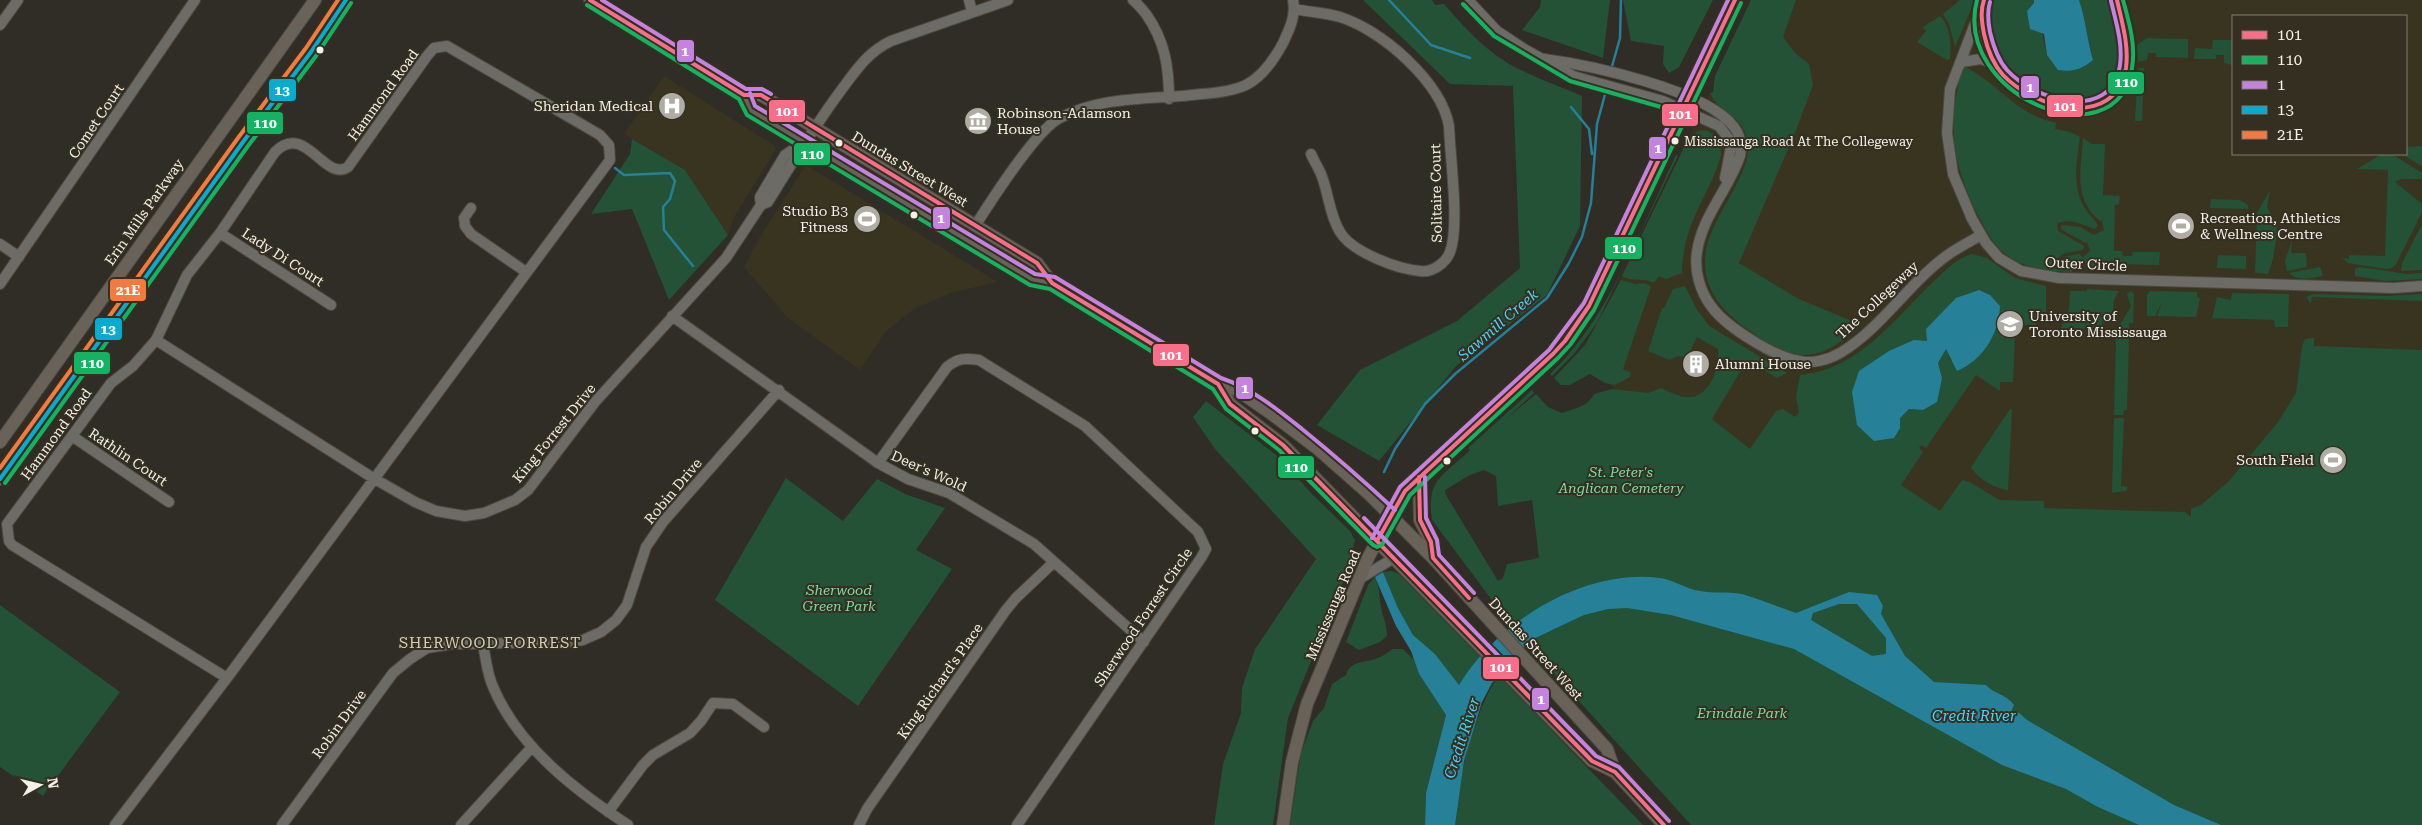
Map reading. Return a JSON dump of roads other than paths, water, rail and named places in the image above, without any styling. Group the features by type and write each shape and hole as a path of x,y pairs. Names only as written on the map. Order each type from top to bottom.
{"main road":[{"name":"Erin Mills Parkway","path":"0,442 315,0"},
{"path":"0,479 346,0"},
{"name":"Dundas Street West","path":"590,0 744,95 761,95 1037,264 1052,283 1218,384 1237,390 1279,419 1343,470 1433,558 1607,750 1615,772"},
{"name":"Mississauga Road","path":"1283,825 1292,762 1307,704 1359,580 1391,515 1406,491 1419,477 1553,354 1579,323 1589,306 1734,0"},
{"name":"Dundas Street West","path":"744,95 750,110 1033,280 1052,283"},
{"name":"Dundas Street West","path":"1218,384 1230,404 1283,445 1378,540 1592,761 1615,772 1664,825"},
{"path":"1419,477 1420,520 1432,542 1433,558"}],"street":[{"path":"0,25 18,0"},
{"name":"Comet Court","path":"0,284 195,0"},
{"path":"969,0 972,12"},
{"name":"King Forrest Drive","path":"156,340 415,502 436,511 465,516 484,513 515,500 528,490 595,402 726,258 761,205 768,202 804,142 862,61 877,48 1008,0"},
{"path":"1133,0 1152,23 1162,42 1168,68 1170,98"},
{"name":"The Collegeway","path":"1468,0 1497,31 1524,49 1573,76 1637,93 1686,103"},
{"path":"1983,2 1984,36 1995,64 2018,88 2049,105 2081,109 2106,100 2116,90 2124,77 2126,64 2117,0"},
{"name":"Outer Circle","path":"1983,2 1961,62 1956,69 1948,103 1948,147 1957,184 1981,235 1993,252 2010,265 2033,274 2059,278 2394,288 2422,286"},
{"path":"975,226 1027,153 1056,120 1081,108 1101,103 1219,92 1247,85 1276,57 1292,23 1294,5"},
{"name":"Solitaire Court","path":"1294,5 1340,17 1379,36 1435,90 1447,114 1449,126 1454,238 1450,254 1442,264 1421,272 1399,266 1354,248 1341,233 1332,216 1321,175 1311,154"},
{"name":"Hammond Road","path":"115,825 227,678 610,160 610,148 600,135 447,46 434,48 427,56 348,167 343,170 336,169 298,143 282,145 187,275 156,340 133,366 110,382 7,524 9,541 227,678"},
{"name":"The Collegeway","path":"1544,59 1576,63 1640,81 1730,121 1740,137 1741,146 1737,166 1720,193 1701,236 1697,252 1698,277 1705,296 1712,307 1740,332 1774,352 1800,361 1819,361 1839,354 1867,331 1948,254 1981,235"},
{"path":"1961,62 1980,59 1995,64"},
{"path":"471,208 464,218 465,226 471,234 526,272"},
{"name":"Lady Di Court","path":"220,232 331,305"},
{"path":"0,244 19,257"},
{"name":"Deer's Wold","path":"672,316 779,390 878,463 908,479 949,493 1034,544 1144,642"},
{"name":"Sherwood Forrest Circle","path":"878,463 947,367 956,360 965,358 979,360 1085,426 1198,532 1206,549 1017,825"},
{"name":"Robin Drive","path":"282,825 394,673 427,648 452,644 570,642 583,640 608,627 627,604 646,547 663,522 779,390"},
{"name":"Rathlin Court","path":"72,436 169,502"},
{"path":"1359,580 1394,558"},
{"name":"King Richard's Place","path":"859,825 867,810 1006,610 1054,562"},
{"path":"483,644 488,674 502,707 532,747 608,812 628,825"},
{"path":"608,812 643,765 653,755 690,732 702,721 713,703 726,702 732,704 764,727"},
{"path":"460,825 532,747"}],"water":[{"path":"2034,0 2079,0 2093,60 2077,70 2058,70 2047,55 2044,34 2030,29 2027,11 2034,3"},
{"path":"1979,290 1990,295 2000,306 1997,326 1988,345 1975,360 1957,371 1946,349 1938,363 1942,378 1937,402 1923,410 1909,409 1900,418 1900,428 1894,438 1874,441 1857,425 1852,392 1859,371 1889,351 1914,340 1927,341 1926,329 1956,298"},
{"name":"Credit River","path":"1383,572 1398,608 1413,635 1435,654 1459,685 1475,662 1496,640 1519,621 1545,604 1573,591 1602,582 1631,577 1660,578 1700,591 1742,594 1796,613 1849,592 1877,595 1883,606 1881,614 1905,656 1934,682 1986,685 2011,701 2014,705 2011,712 2018,712 2027,720 2174,805 2221,825 2139,825 2098,807 2066,789 2002,765 1794,649 1671,615 1627,608 1608,609 1584,615 1531,640 1492,683 1482,702 1464,761 1455,825 1425,825 1426,793 1446,715 1419,674 1411,651 1396,626 1375,577","holes":["1839,604 1857,604 1886,638 1886,654 1872,656 1811,620 1813,613"]}],"waterway":[{"path":"1389,0 1431,45 1470,58"},
{"name":"Sawmill Creek","path":"1611,70 1620,38 1621,0"},
{"name":"Sawmill Creek","path":"1384,472 1395,449 1425,404 1455,374 1547,298 1569,263 1582,237 1591,203 1597,124 1607,87"},
{"path":"1571,107 1589,129 1592,154"},
{"path":"615,168 624,175 670,173 675,181 670,199 663,207 664,230 693,266"}],"place":[{"name":"Sheridan Medical","path":"672,106"},
{"name":"Robinson-Adamson House","path":"978,121"},
{"name":"Mississauga Road At The Collegeway","path":"1675,141"},
{"name":"Studio B3 Fitness","path":"867,219"},
{"name":"Recreation, Athletics & Wellness Centre","path":"2181,226"},
{"name":"University of Toronto Mississauga","path":"2010,324"},
{"name":"Alumni House","path":"1696,364"},
{"name":"South Field","path":"2333,460"}],"district":[{"name":"SHERWOOD FORREST","path":"490,643"}],"park label":[{"name":"St. Peter's Anglican Cemetery","path":"1621,480"},
{"name":"Sherwood Green Park","path":"839,598"},
{"name":"Erindale Park","path":"1742,713"}]}
